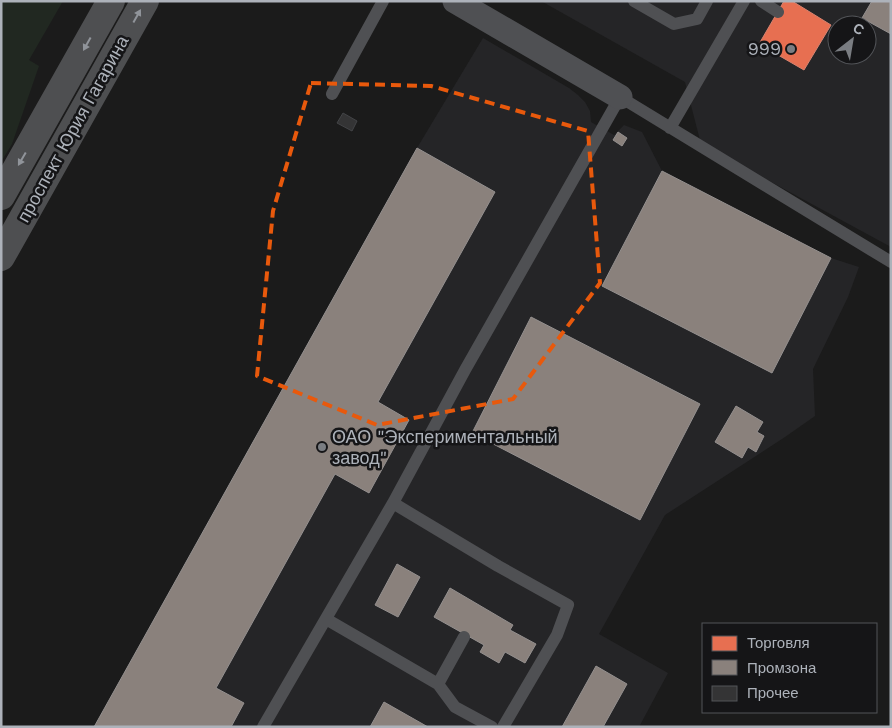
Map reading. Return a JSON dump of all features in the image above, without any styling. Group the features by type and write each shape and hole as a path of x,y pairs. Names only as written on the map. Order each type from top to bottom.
{"main road":[{"name":"проспект Юрия Гагарина","path":"1,196 111,1"},
{"name":"проспект Юрия Гагарина","path":"1,257 145,1"}],"street":[{"path":"455,1 620,96"}],"lane":[{"path":"332,94 383,1"},
{"path":"634,1 674,24 697,19 707,1"},
{"path":"670,128 744,1"},
{"path":"761,1 778,12"},
{"path":"263,727 393,503 470,361 620,96 891,262"},
{"path":"393,503 568,606 557,635 503,727"},
{"path":"326,619 438,684 455,707 492,727"},
{"path":"438,684 464,637"}],"highlighted area":[{"path":"311,83 431,86 588,131 600,283 513,399 377,425 257,376 273,211"}],"shaded area":[{"path":"1,1 63,1 29,60 39,66 12,144 1,162"},
{"path":"541,1 891,1 891,247 701,144 685,82"},
{"path":"483,38 578,95 590,111 591,122 614,135 624,125 642,132 662,171 831,258 859,267 848,297 813,369 815,416 665,515 599,634 668,673 639,727 94,727 417,148"}],"building: Торговля":[{"path":"784,1 792,1 827,23 827,32 804,70 759,44"}],"building: Промзона":[{"path":"872,1 891,1 891,34 877,26 877,15 864,15"},
{"path":"618,132 627,138 622,146 613,140"},
{"name":"ОАО \"Экспериментальный завод\"","path":"417,148 495,192 378,402 409,420 369,493 335,474 216,688 244,703 231,727 94,727"},
{"path":"662,171 831,258 772,373 602,286"},
{"path":"531,317 700,404 640,520 472,433"},
{"path":"736,406 763,422 757,432 764,436 756,452 748,447 742,458 715,442"},
{"path":"397,564 420,577 398,617 375,605"},
{"path":"450,588 513,625 510,630 536,644 525,663 505,652 499,663 480,652 484,645 434,617"},
{"path":"596,666 627,684 603,727 562,727"},
{"path":"384,702 428,727 370,727"}],"building: Прочее":[{"path":"343,113 357,121 352,131 337,123"}],"place":[{"name":"999","path":"791,49"},
{"name":"ОАО \"Экспериментальный завод\"","path":"322,447"}]}
